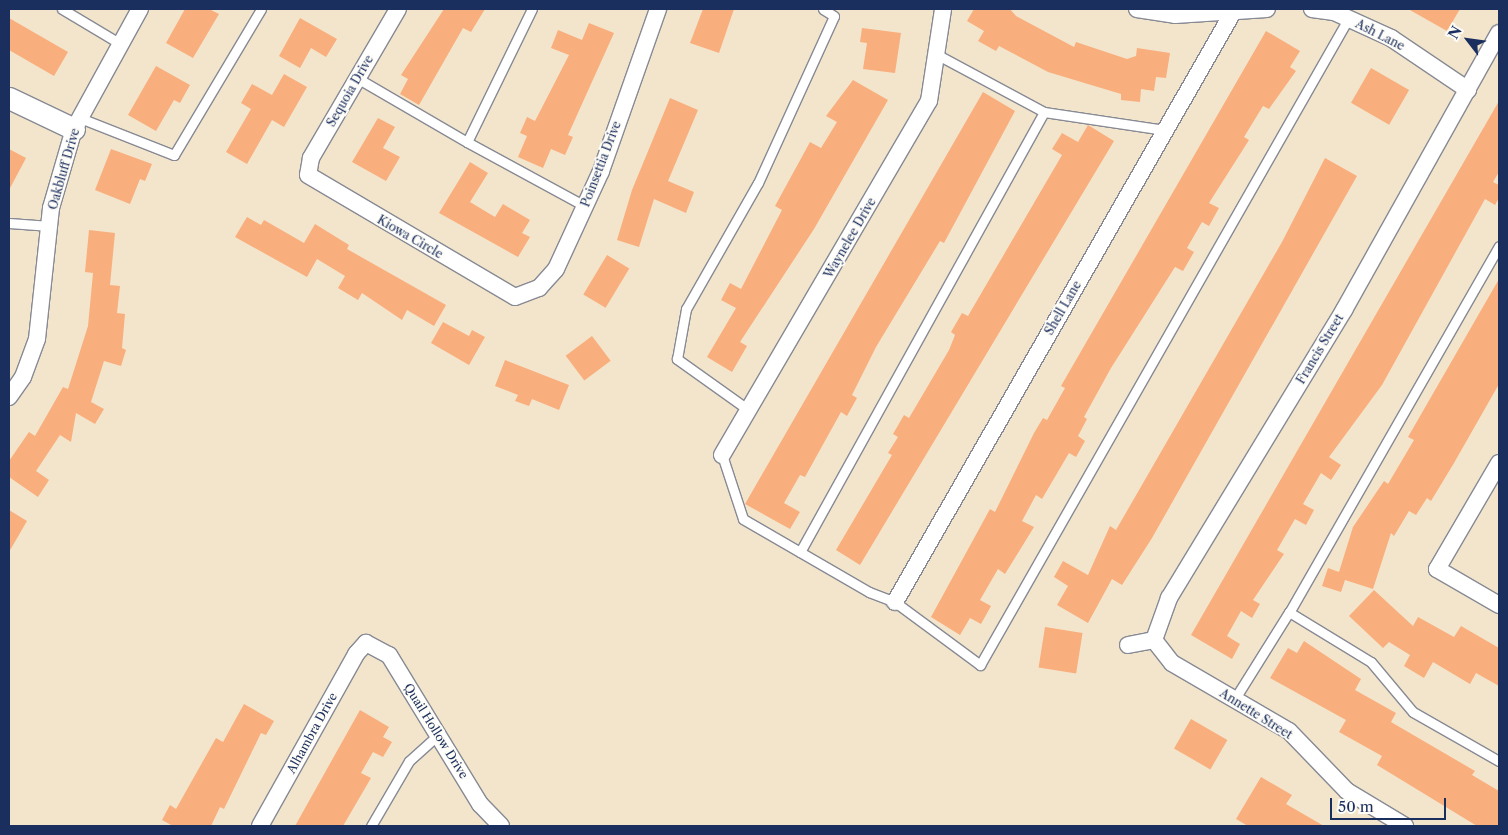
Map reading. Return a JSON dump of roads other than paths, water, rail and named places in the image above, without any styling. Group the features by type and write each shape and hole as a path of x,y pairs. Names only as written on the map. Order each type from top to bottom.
{"street":[{"name":"Oakbluff Drive","path":"9,396 23,377 37,339 50,226 77,124 118,42 140,9"},
{"name":"Sequoia Drive","path":"308,175 311,158 398,9"},
{"name":"Poinsettia Drive","path":"515,297 539,288 556,269 585,206 658,9"},
{"name":"Waynelee Drive","path":"722,455 750,411 929,101 943,9"},
{"path":"1137,9 1175,15 1232,14 1267,9"},
{"name":"Ash Lane","path":"1312,9 1348,19 1391,38 1468,90"},
{"name":"Shell Lane","path":"895,602 1232,14"},
{"name":"Francis Street","path":"1154,640 1170,598 1344,310 1499,33"},
{"path":"9,98 77,124"},
{"name":"Kiowa Circle","path":"308,175 515,297"},
{"path":"1499,462 1437,569 1499,605"},
{"path":"1128,645 1154,640"},
{"name":"Annette Street","path":"1154,640 1172,664 1289,731 1347,791 1405,826"},
{"name":"Quail Hollow Drive","path":"366,643 389,656 439,734 480,804 498,825"},
{"name":"Alhambra Drive","path":"260,826 356,654 366,643"}],"lane":[{"path":"62,9 118,42"},
{"path":"77,124 174,156 261,9"},
{"path":"467,142 532,9"},
{"path":"750,411 677,359 686,310 758,183 834,16 824,9"},
{"path":"722,455 743,519 800,552 895,602 980,665 1348,19"},
{"path":"936,54 1044,112 1165,130"},
{"path":"357,78 467,142 585,206"},
{"path":"800,552 1044,112"},
{"path":"9,223 50,226"},
{"path":"1234,700 1289,612 1499,246"},
{"path":"1289,612 1371,662 1414,712 1499,761"},
{"path":"370,826 409,761 439,734"}]}
